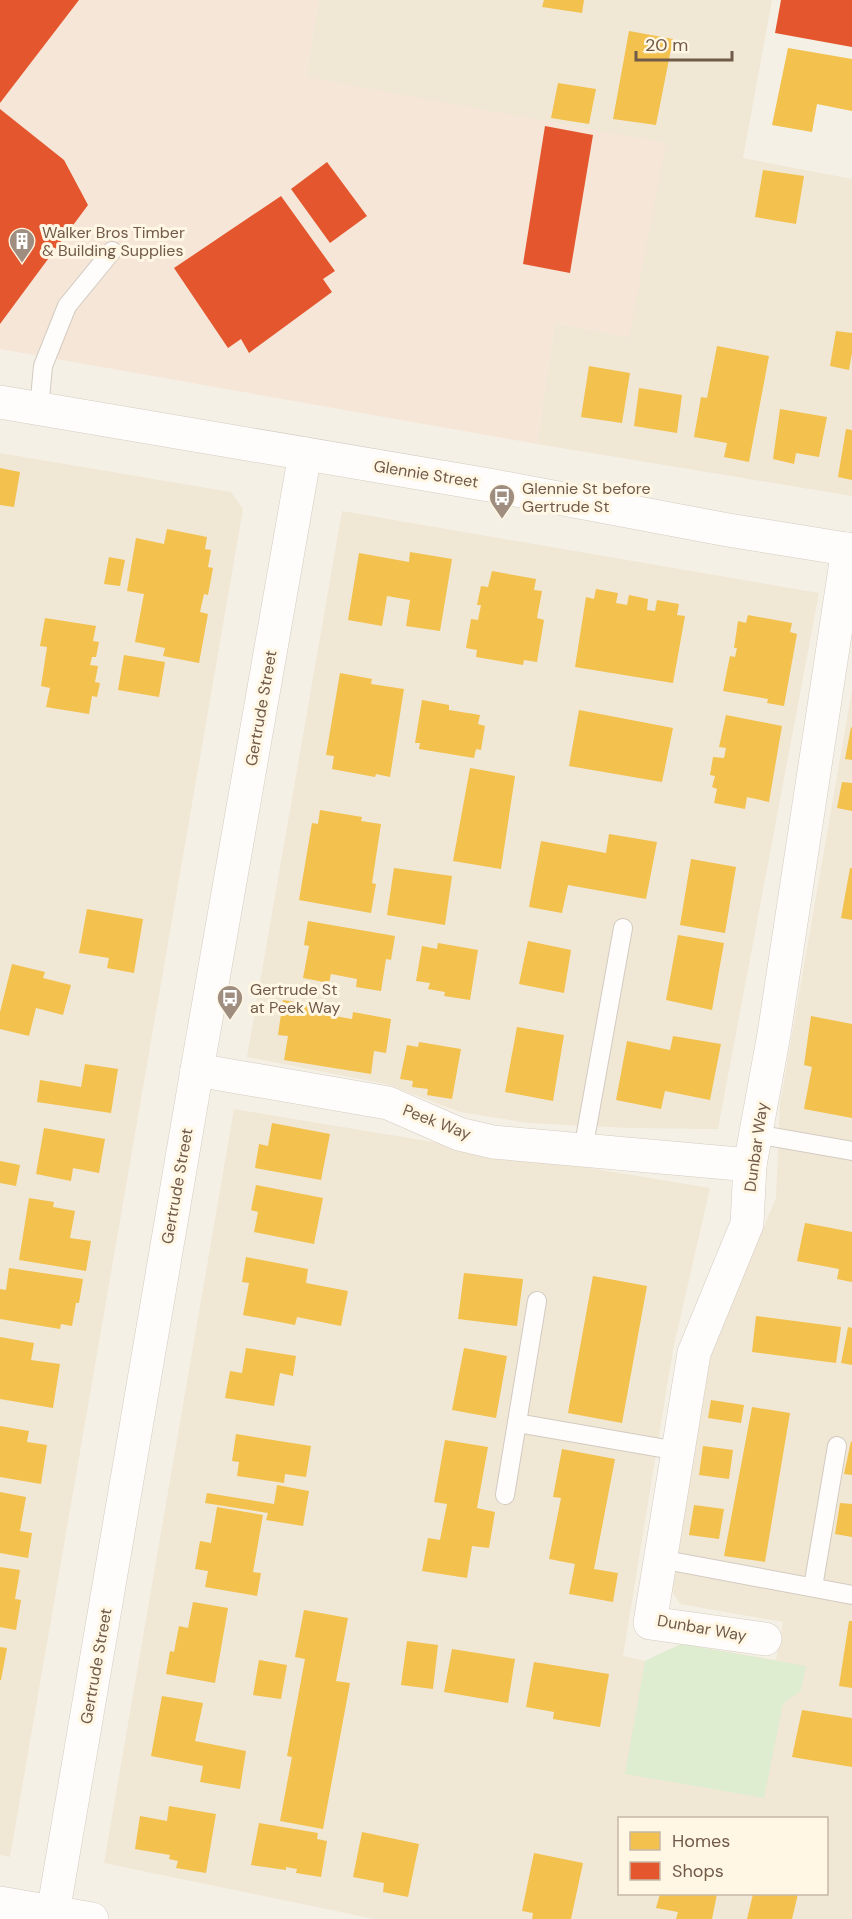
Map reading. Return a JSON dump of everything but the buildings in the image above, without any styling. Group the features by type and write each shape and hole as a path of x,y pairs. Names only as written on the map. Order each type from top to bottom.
{"street":[{"name":"Glennie Street","path":"0,402 489,485 729,530 850,549"},
{"name":"Gertrude Street","path":"53,1916 305,454"},
{"name":"Dunbar Way","path":"765,1639 650,1623 694,1353 747,1224 753,1150 774,1034 850,549"},
{"name":"Peek Way","path":"197,1070 388,1103 459,1134 493,1142 583,1150 753,1150"},
{"path":"0,1903 53,1916 92,1919"}],"lane":[{"path":"39,409 43,366 67,306 112,251"},
{"path":"583,1150 623,928"},
{"path":"753,1150 852,1151"},
{"path":"505,1494 537,1301"},
{"path":"517,1423 678,1451"},
{"path":"813,1587 837,1446"},
{"path":"660,1559 852,1595"}],"shaded area":[{"path":"0,0 319,0 306,77 666,143 629,337 555,323 537,444 0,349"},
{"path":"319,0 772,0 743,158 852,179 852,496 537,444 555,323 629,337 306,77"},
{"path":"0,453 231,492 243,509 10,1857 0,1855"},
{"path":"342,511 819,593 718,1129 628,1128 528,1123 460,1112 386,1084 247,1057"},
{"path":"852,690 852,1919 374,1919 104,1863 234,1109 710,1188 673,1350 623,1656 645,1661 681,1644 776,1660 783,1622 680,1604 668,1585 707,1358 776,1198 780,1103"}],"green space":[{"path":"681,1644 806,1666 801,1690 783,1704 764,1798 625,1774 645,1661"}],"place":[{"name":"Walker Bros Timber & Building Supplies","path":"22,264"},
{"name":"Glennie St before Gertrude St","path":"502,520"},
{"name":"Gertrude St at Peek Way","path":"230,1021"}]}
